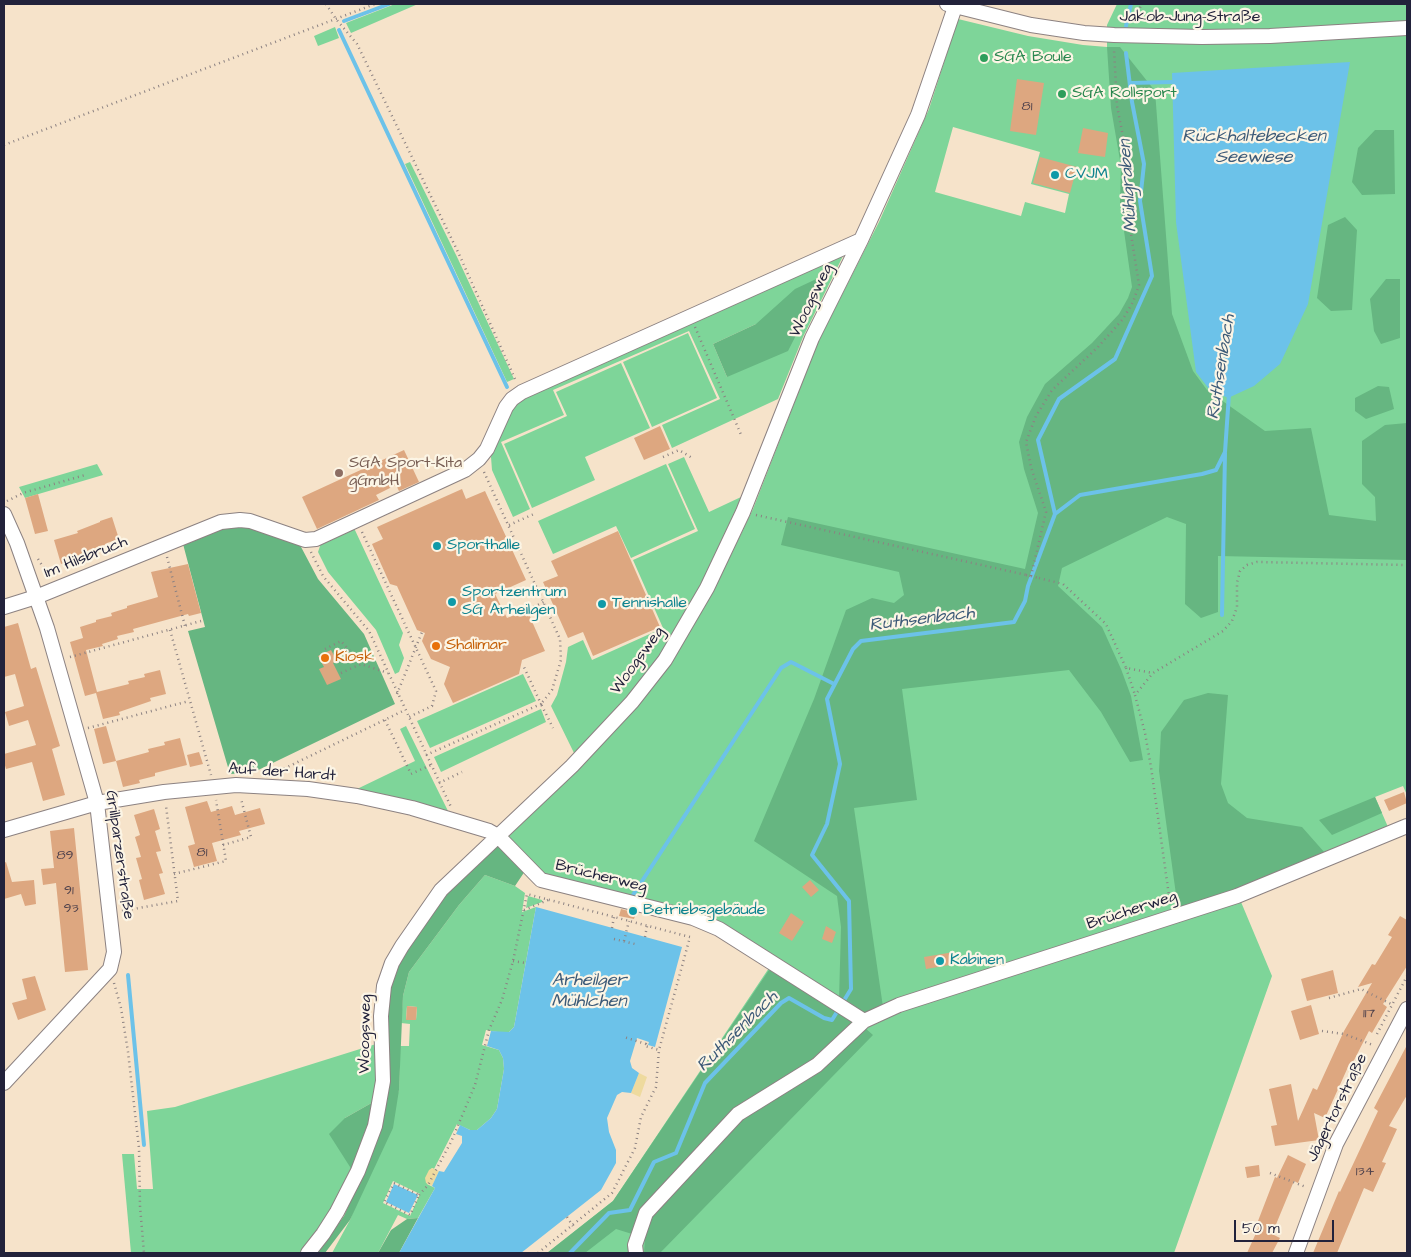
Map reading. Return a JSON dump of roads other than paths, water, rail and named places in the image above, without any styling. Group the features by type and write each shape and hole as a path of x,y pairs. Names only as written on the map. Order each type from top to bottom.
{"street":[{"name":"Jakob-Jung-Straße","path":"950,5 1031,25 1084,33 1114,35 1270,36 1407,28"},
{"name":"Woogsweg","path":"308,1253 337,1212 358,1171 375,1126 383,1081 382,1016 384,986 392,963 441,890 572,766 632,702 665,660 707,588 743,512 812,338 861,240 920,109 950,5"},
{"name":"Im Hilsbruch","path":"4,607 36,597 221,522 250,521 305,540 316,539 465,470 487,449 506,407 522,392 861,240"},
{"name":"Grillparzerstraße","path":"4,514 17,543 57,661 97,803 114,952 110,969 4,1083"},
{"name":"Auf der Hardt","path":"4,830 97,803 214,786 251,785 308,789 357,796 412,808 489,831 498,836"},
{"name":"Brücherweg","path":"636,1253 635,1245 646,1213 738,1114 817,1065 859,1018 1237,896 1407,826"},
{"name":"Brücherweg","path":"498,836 541,880 699,920 719,929 859,1018"},
{"name":"Jägertorstraße","path":"1296,1253 1336,1144 1407,1009"}],"water":[{"name":"Rückhaltebecken Seewiese","path":"1350,62 1308,304 1280,364 1254,386 1228,398 1209,389 1196,372 1176,222 1172,73"},
{"name":"Arheilger Mühlchen","path":"536,907 682,947 655,1047 648,1045 649,1042 637,1038 630,1061 632,1068 639,1073 631,1093 622,1092 617,1095 607,1118 609,1132 616,1150 616,1163 601,1190 521,1253 399,1253 435,1188 432,1186 439,1171 444,1172 462,1143 462,1136 456,1134 460,1125 470,1130 477,1130 491,1118 497,1109 504,1069 503,1058 499,1050 487,1046 491,1031 509,1032 514,1027"},
{"path":"394,1184 418,1195 409,1213 386,1202"}],"waterway":[{"path":"344,21 389,4"},
{"name":"Mühlgraben","path":"1126,26 1131,4"},
{"path":"339,30 507,387"},
{"name":"Mühlgraben","path":"1055,514 1038,440 1059,399 1115,359 1152,276 1140,201 1144,164 1132,102 1126,53"},
{"path":"1130,83 1172,82"},
{"name":"Ruthsenbach","path":"570,1253 609,1213 630,1210 654,1162 676,1153 705,1083 781,1003 789,998 824,1018 832,1020 851,989 849,901 812,855 827,824 840,764 827,699 853,649 861,641 1014,622 1025,601 1028,586 1055,514 1080,495 1216,470 1225,452 1229,394"},
{"path":"1222,615 1225,453"},
{"path":"631,898 781,668 791,662 834,684"},
{"path":"128,975 144,1145"}],"place":[{"name":"SGA Boule","path":"984,58"},
{"name":"SGA Rollsport","path":"1062,94"},
{"name":"CVJM","path":"1055,175"},
{"name":"SGA Sport-Kita gGmbH","path":"339,473"},
{"name":"Sporthalle","path":"437,546"},
{"name":"Sportzentrum SG Arheilgen","path":"452,602"},
{"name":"Tennishalle","path":"602,604"},
{"name":"Shalimar","path":"436,646"},
{"name":"Kiosk","path":"325,658"},
{"name":"Betriebsgebäude","path":"633,911"},
{"name":"Kabinen","path":"940,961"}]}
